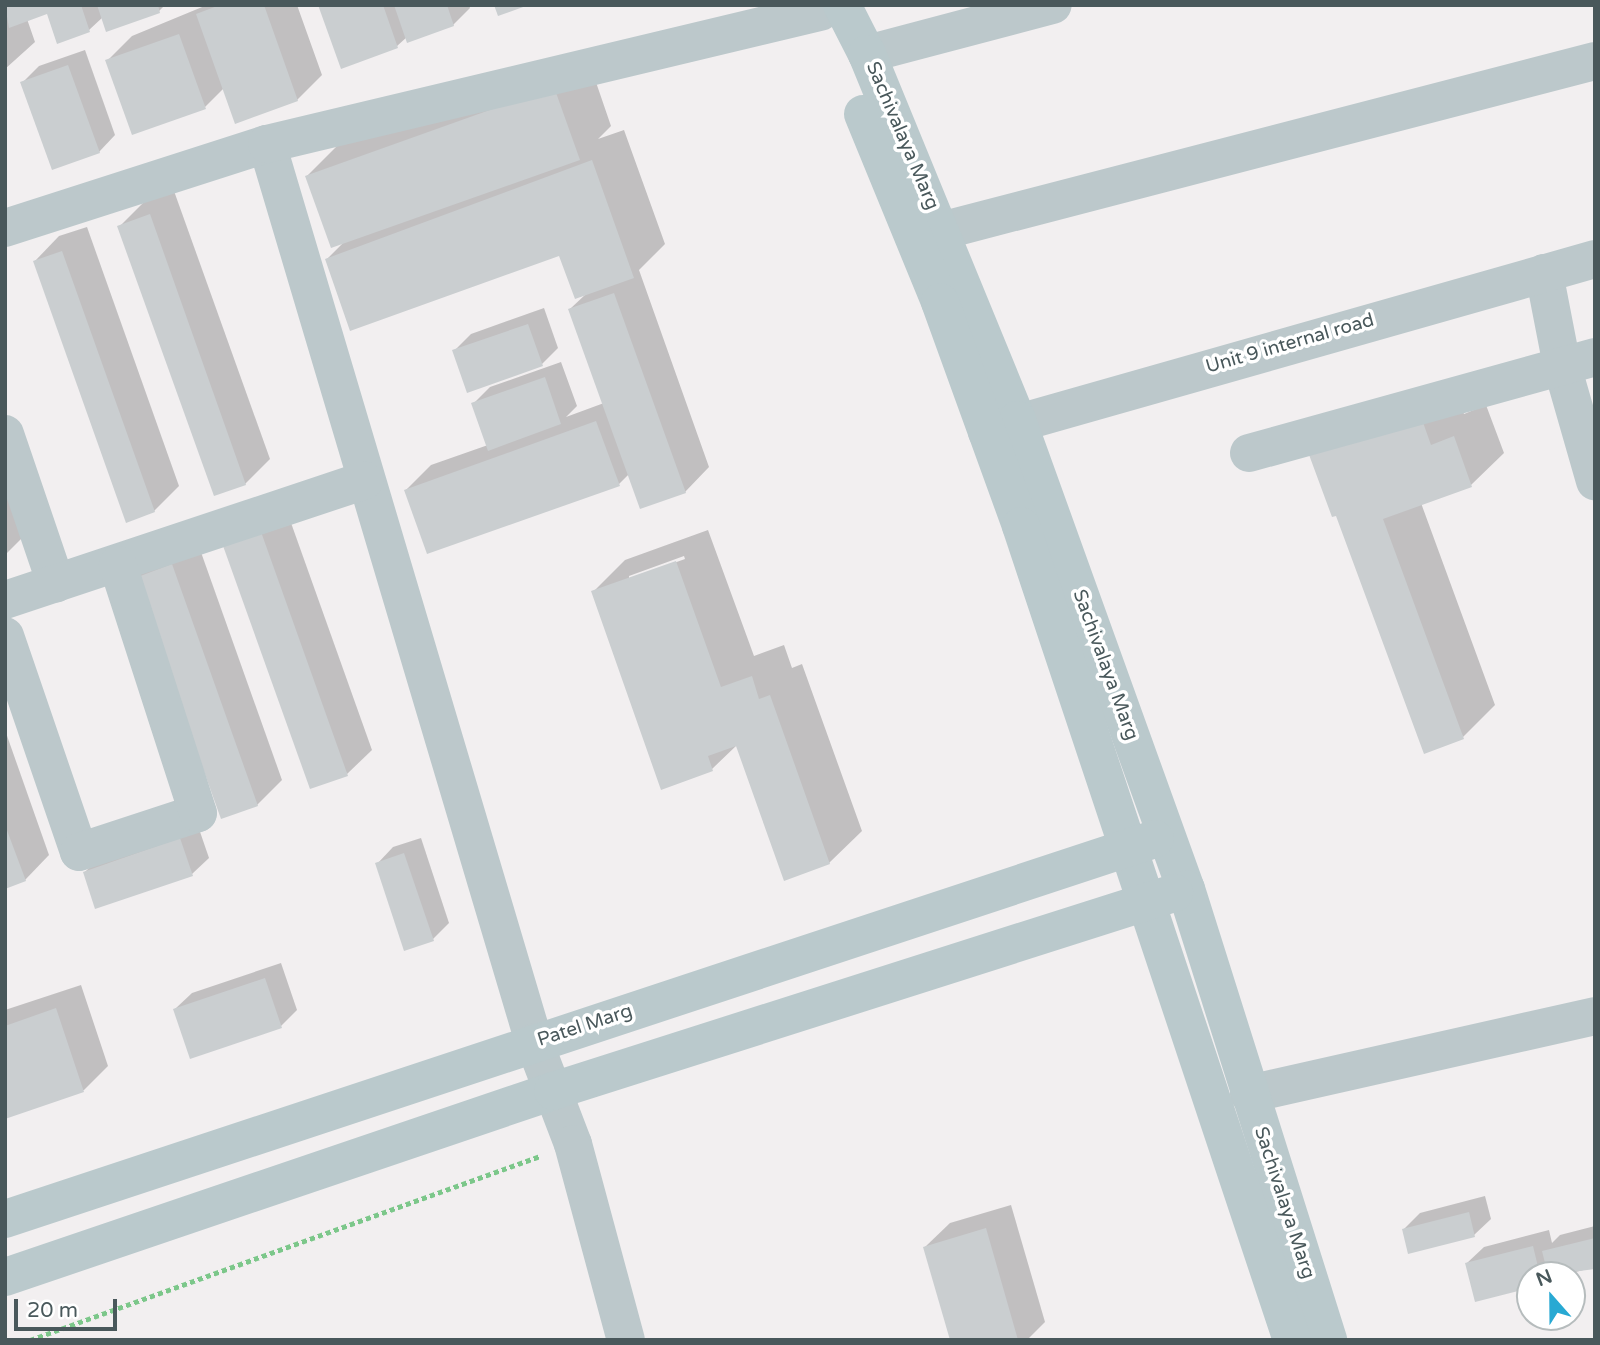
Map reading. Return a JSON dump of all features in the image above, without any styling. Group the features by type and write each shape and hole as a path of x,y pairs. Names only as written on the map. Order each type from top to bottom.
{"main road":[{"name":"Sachivalaya Marg","path":"827,7 867,54 941,231 1148,900 1292,1340"},
{"name":"Sachivalaya Marg","path":"827,7 940,302 1002,426 1167,835 1328,1340"},
{"name":"Patel Marg","path":"5,1219 1167,835"},
{"path":"5,1277 553,1091 1186,889"}],"street":[{"path":"867,54 1053,5"},
{"path":"5,228 267,144 827,7"},
{"path":"941,231 1595,61"},
{"path":"267,144 534,1042 573,1144 626,1340"},
{"name":"Unit 9 internal road","path":"1002,426 1595,260"},
{"path":"1544,274 1578,362 1595,481"},
{"path":"1250,453 1578,362"},
{"path":"5,434 56,584"},
{"path":"5,600 118,565 365,480"},
{"path":"5,636 79,852 198,813 118,565"},
{"path":"1249,1094 1595,1016"}],"path":[{"path":"30,1340 573,1144"}],"building":[{"path":"5,5 81,5 90,32 57,44 47,14 9,28"},
{"path":"97,5 158,5 160,13 106,32"},
{"path":"220,5 264,5 298,101 235,124 196,14"},
{"path":"318,5 383,5 398,48 341,69"},
{"path":"394,5 447,5 454,26 407,43"},
{"path":"494,5 526,5 526,6 498,16"},
{"path":"179,34 206,109 132,135 105,60"},
{"path":"68,65 100,153 52,170 20,82"},
{"path":"554,87 580,160 331,248 305,176"},
{"path":"592,160 634,278 575,299 559,256 350,331 325,259"},
{"path":"150,214 246,485 214,496 117,226"},
{"path":"62,251 155,512 126,523 33,261"},
{"path":"614,293 686,493 640,509 568,309"},
{"path":"528,324 543,366 467,393 452,350"},
{"path":"545,377 561,424 488,451 471,403"},
{"path":"1419,411 1431,445 1454,436 1472,487 1383,519 1464,739 1424,754 1336,516 1332,517 1308,452"},
{"path":"596,421 620,486 427,554 404,490"},
{"path":"260,529 348,776 310,789 222,543"},
{"path":"676,561 721,687 752,676 759,699 770,695 830,864 784,881 736,746 708,756 713,771 661,790 591,591"},
{"path":"172,564 258,806 221,819 135,578"},
{"path":"5,825 26,881 5,889"},
{"path":"180,838 193,876 95,909 83,872"},
{"path":"404,853 434,941 404,951 375,863"},
{"path":"265,978 282,1028 190,1059 173,1009"},
{"path":"56,1008 84,1092 5,1119 5,1026"},
{"path":"1469,1212 1475,1237 1408,1254 1402,1229"},
{"path":"986,1228 1018,1340 950,1340 923,1247"},
{"path":"1595,1238 1595,1269 1586,1270 1586,1261 1544,1261 1542,1251"},
{"path":"1533,1246 1537,1261 1516,1261 1516,1292 1475,1302 1465,1263"}]}
